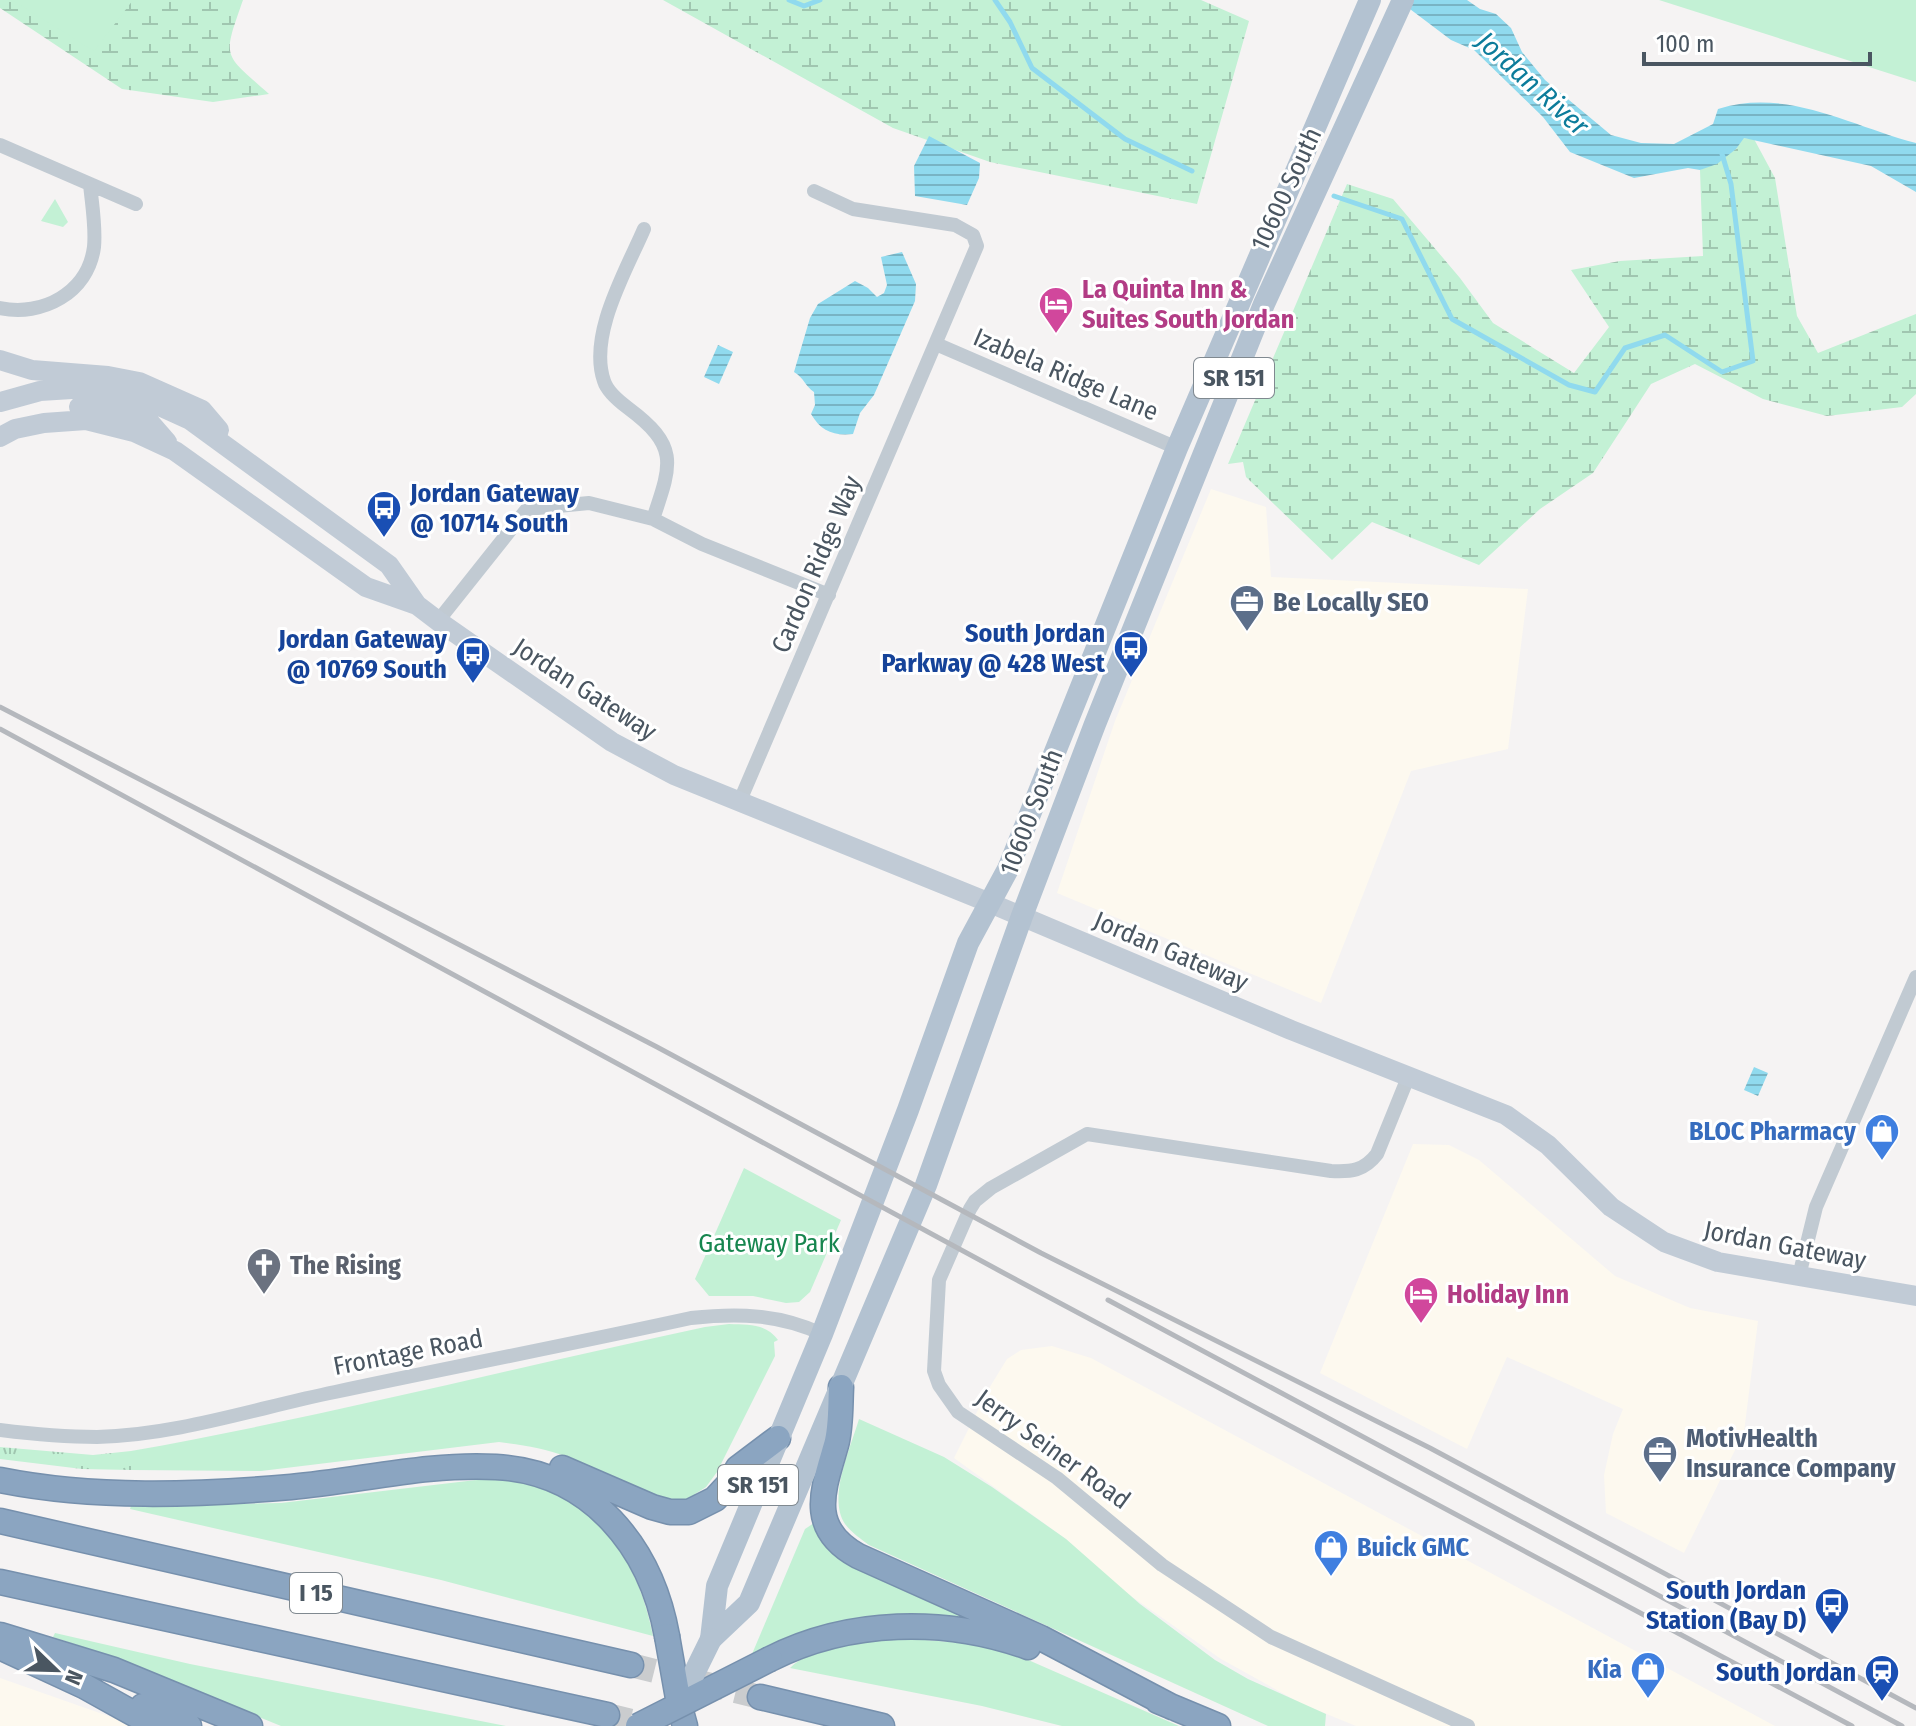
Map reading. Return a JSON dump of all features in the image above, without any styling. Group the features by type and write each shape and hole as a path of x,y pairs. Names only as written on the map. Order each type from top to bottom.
{"highway":[{"path":"841,1387 837,1442 822,1496 826,1521 840,1543 858,1556 1041,1638 1172,1707"},
{"path":"423,1471 485,1454 518,1456 562,1468 657,1509 683,1512 699,1509 715,1499 738,1468 778,1438"},
{"path":"0,1480 108,1491 190,1492 300,1486 487,1466 521,1470 561,1482 590,1499 618,1525 635,1547 655,1590 667,1636 678,1719"},
{"name":"I 15","path":"0,1521 631,1665"},
{"name":"I 15","path":"0,1582 607,1715"},
{"path":"638,1726 678,1719 770,1659 807,1643 894,1627 939,1627 989,1635 1024,1645 1218,1726"},
{"path":"0,1635 102,1666 250,1726"},
{"path":"0,1647 84,1686 156,1726"},
{"path":"84,1686 126,1699 189,1726"},
{"path":"760,1697 882,1726"}],"main road":[{"name":"10600 South","path":"678,1719 711,1639 717,1586 822,1334 904,1123 968,943 1011,862 1177,448 1370,0"},
{"name":"10600 South","path":"711,1639 749,1603 841,1387 926,1185 1022,916 1095,724 1264,304 1403,0"},
{"path":"0,360 32,370 108,376 139,382 202,410 230,447"},
{"name":"Jordan Gateway","path":"0,402 40,391 88,388 146,400 190,420 389,565 417,605 438,621 612,742 674,775 1022,916 1291,1030 1483,1104 1520,1124 1548,1145 1611,1207 1664,1242 1718,1262 1916,1296"},
{"path":"0,420 32,411 66,407 118,412 147,419 175,451"},
{"name":"Jordan Gateway","path":"0,437 15,429 44,423 86,420 134,432 175,451 366,587 417,605"}],"street":[{"path":"0,145 136,204"},
{"path":"0,308 14,311 37,309 58,300 75,287 87,269 94,250 90,184"},
{"name":"Cardon Ridge Way","path":"739,803 977,246 973,235 955,225 853,209 814,191"},
{"path":"644,229 604,324 601,357 604,383 620,402 651,425 665,445 668,473 653,519"},
{"name":"Izabela Ridge Lane","path":"936,344 1177,448"},
{"path":"438,621 527,509 589,503 653,519 702,544 829,595"},
{"path":"1799,1276 1816,1207 1916,977"},
{"name":"Jerry Seiner Road","path":"1409,1075 1377,1154 1359,1170 1331,1171 1087,1134 991,1188 970,1209 939,1280 934,1371 943,1392 958,1412 1057,1478 1162,1565 1198,1589 1271,1637 1468,1726"},
{"name":"Frontage Road","path":"0,1430 46,1436 98,1437 194,1425 314,1396 691,1318 753,1315 786,1321 822,1334"}],"shaded area":[{"path":"1211,489 1266,507 1271,577 1528,589 1508,749 1411,771 1321,1003 1057,893 1115,721"},
{"path":"1413,1144 1449,1145 1479,1160 1615,1276 1690,1308 1758,1321 1744,1432 1684,1553 1606,1513 1604,1475 1613,1434 1623,1409 1507,1357 1467,1449 1320,1373"},
{"path":"1052,1346 1091,1358 1775,1726 1356,1726 1302,1704 1221,1659 1121,1589 1066,1539 954,1458 1007,1359 1021,1350"},
{"path":"0,1678 114,1718 130,1726 0,1726"}],"green space":[{"path":"0,0 243,0 232,34 231,54 235,62 269,94 213,102 122,89 0,8"},
{"path":"12,0 133,0 94,51"},
{"path":"663,0 1201,0 1249,21 1197,204 990,162 893,128"},
{"path":"1659,0 1916,0 1916,82"},
{"path":"1743,138 1754,139 1775,178 1797,316 1818,353 1916,314 1916,394 1902,407 1827,416 1763,399 1695,364 1651,384 1593,473 1540,509 1479,565 1372,522 1332,560 1246,477 1243,462 1228,464 1347,184 1393,199 1460,278 1493,323 1574,373 1609,327 1571,270 1620,261 1703,256 1700,170 1736,149"},
{"path":"55,199 68,222 63,227 41,221"},
{"name":"Gateway Park","path":"744,1168 841,1220 810,1292 799,1302 786,1303 753,1296 709,1296 695,1279"},
{"path":"729,1324 762,1328 778,1340 774,1342 775,1356 717,1472 706,1487 695,1494 697,1498 680,1500 646,1494 559,1454 499,1442 261,1471 131,1470 131,1451 275,1423"},
{"path":"859,1419 944,1457 992,1487 1066,1539 1140,1604 1215,1660 1248,1679 1326,1714 1325,1726 1268,1726 869,1545 845,1524 838,1501 842,1472"},
{"path":"0,1447 93,1455 131,1451 131,1470 82,1469 0,1459"},
{"path":"493,1478 526,1484 555,1494 602,1527 634,1575 653,1636 441,1580 130,1509 131,1506 281,1503"},
{"path":"817,1521 973,1619 916,1614 860,1619 805,1633 752,1654 805,1529"},
{"path":"55,1633 190,1664 506,1726 281,1726 113,1657 53,1637"},
{"path":"902,1638 974,1644 1026,1659 1179,1726 1062,1726 982,1706 790,1668 826,1650"}],"water":[{"name":"Jordan River","path":"1398,0 1467,0 1480,9 1496,14 1511,28 1522,52 1545,80 1611,135 1641,143 1674,144 1713,124 1718,109 1743,103 1793,106 1818,111 1916,143 1916,192 1871,166 1744,138 1717,164 1700,170 1688,168 1634,178 1570,152 1543,117 1474,50 1451,40"},
{"path":"929,136 980,163 979,178 967,205 915,196 914,166"},
{"path":"902,252 916,284 915,301 874,395 860,413 853,434 828,431 811,414 815,405 814,392 794,372 810,318 818,304 855,281 877,297 884,293 887,285 881,257"},
{"path":"718,345 733,352 719,384 704,377"},
{"path":"1754,1067 1768,1073 1758,1096 1744,1090"}],"waterway":[{"path":"789,0 804,6 820,0"},
{"path":"995,0 1010,22 1032,68 1125,139 1192,171"},
{"path":"1334,196 1402,219 1452,319 1569,385 1595,392 1625,348 1665,335 1722,372 1753,361 1731,184 1722,154"}],"tunnel":[{"path":"631,1665 760,1697"},
{"path":"607,1715 652,1726"}],"railway":[{"path":"0,707 657,1047 1041,1253 1430,1448 1916,1708"},
{"path":"0,729 1000,1271 1852,1726"},
{"path":"1108,1300 1902,1726"}],"place":[{"name":"La Quinta Inn & Suites South Jordan","path":"1056,335"},
{"name":"Jordan Gateway @ 10714 South","path":"384,539"},
{"name":"Be Locally SEO","path":"1247,633"},
{"name":"South Jordan Parkway @ 428 West","path":"1131,679"},
{"name":"Jordan Gateway @ 10769 South","path":"473,685"},
{"name":"BLOC Pharmacy","path":"1882,1162"},
{"name":"The Rising","path":"264,1296"},
{"name":"Holiday Inn","path":"1421,1325"},
{"name":"MotivHealth Insurance Company","path":"1660,1484"},
{"name":"Buick GMC","path":"1331,1578"},
{"name":"South Jordan Station (Bay D)","path":"1832,1636"},
{"name":"Kia","path":"1648,1700"},
{"name":"South Jordan","path":"1882,1703"}]}
